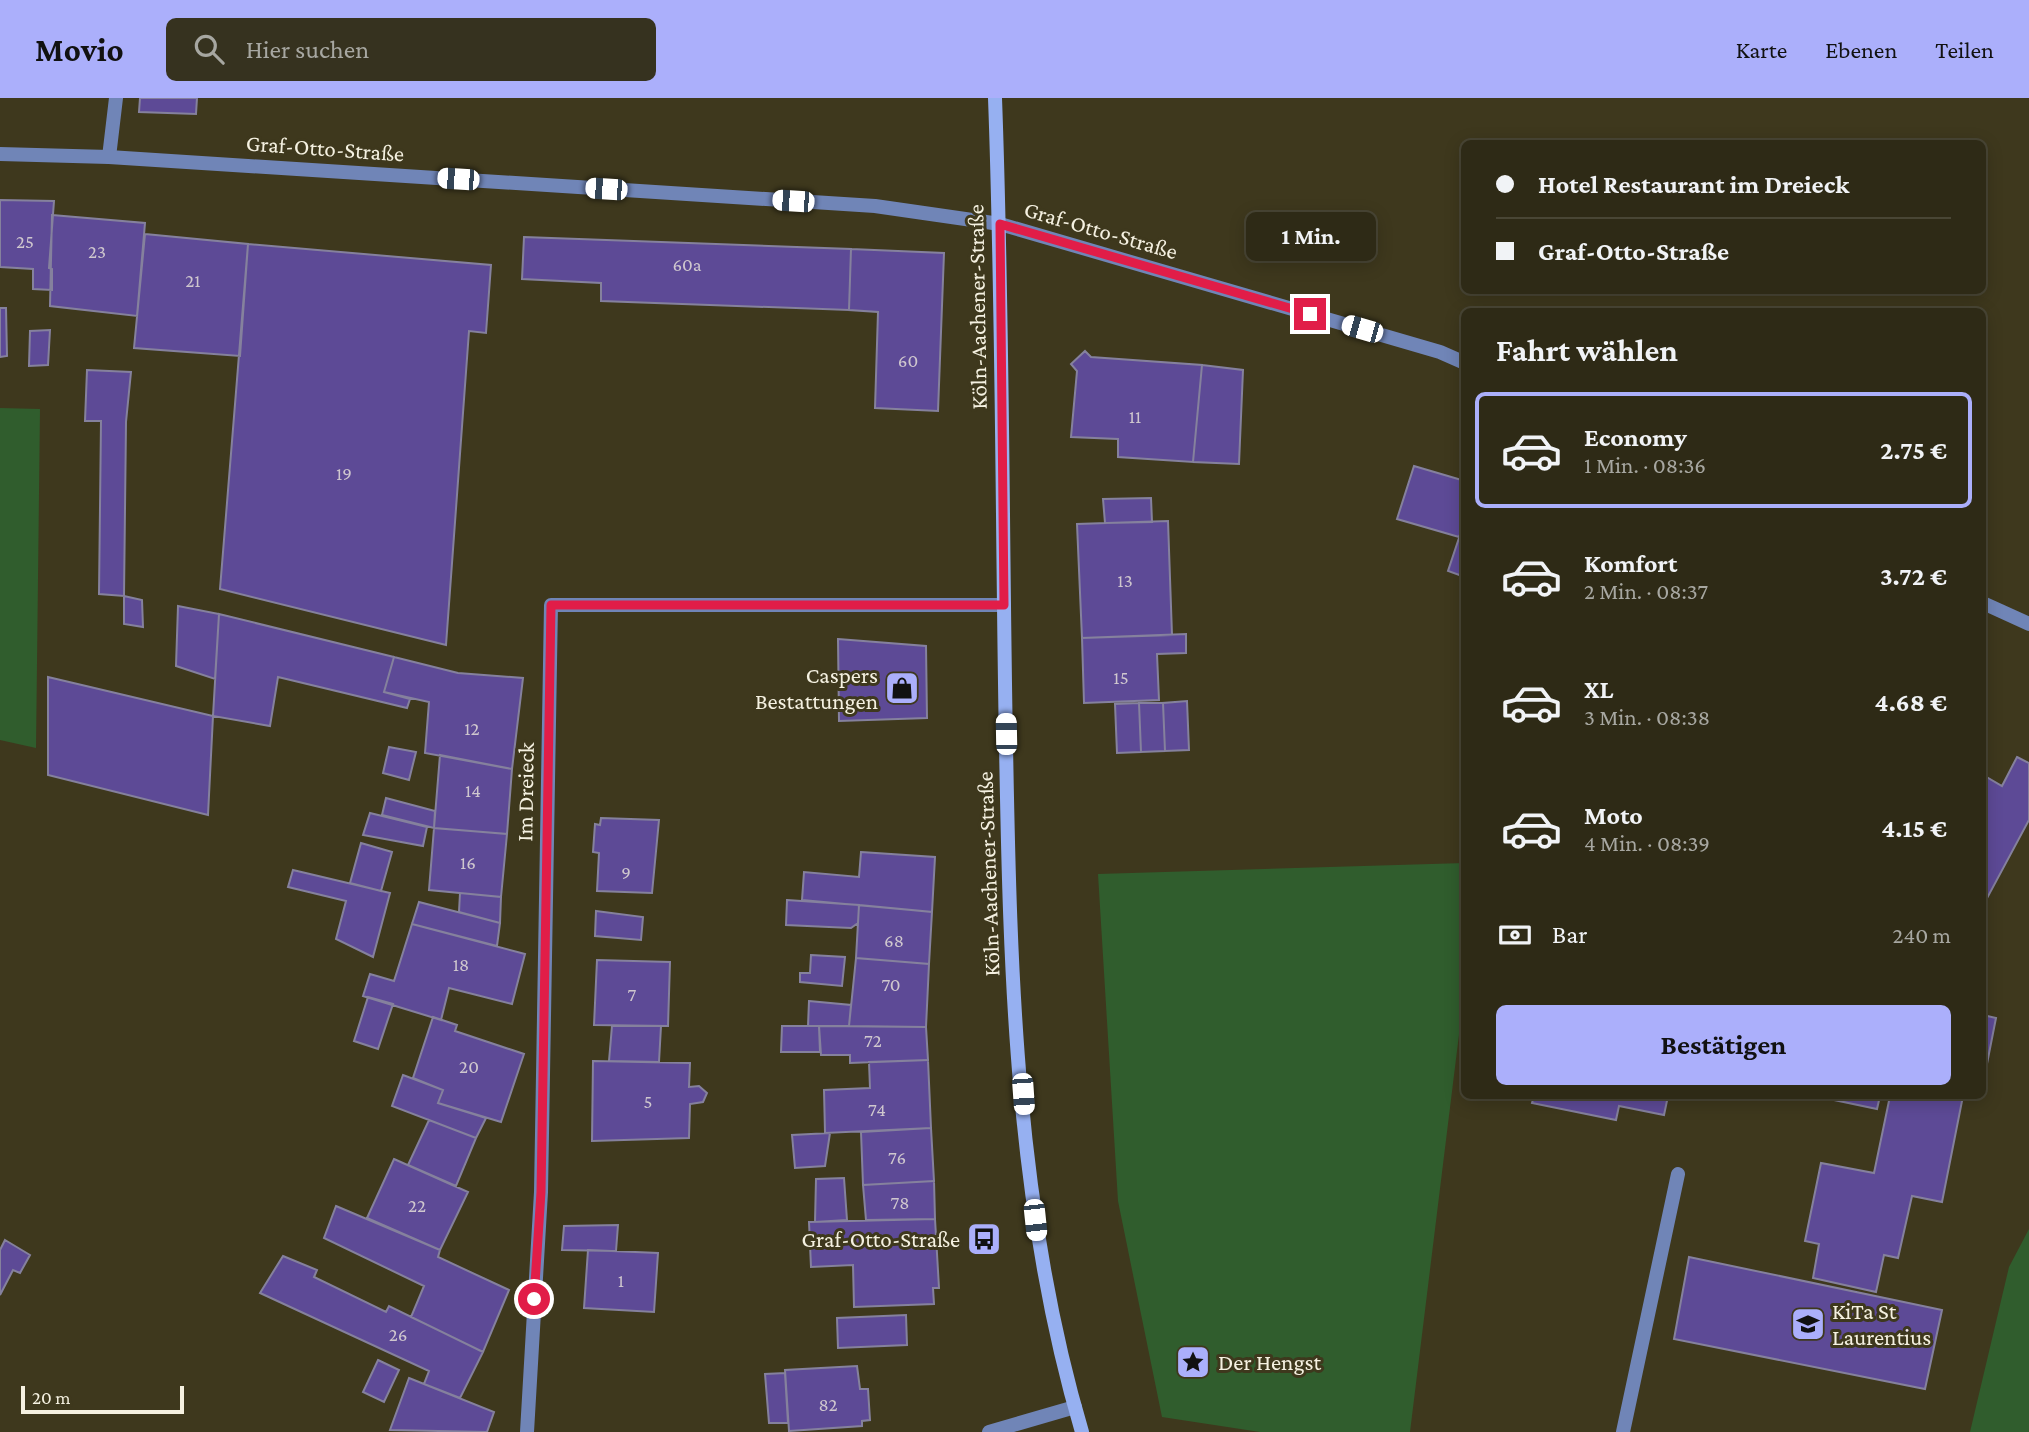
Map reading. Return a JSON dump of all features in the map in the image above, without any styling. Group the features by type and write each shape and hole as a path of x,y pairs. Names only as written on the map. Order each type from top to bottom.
{"main road":[{"name":"Köln-Aachener-Straße","path":"995,98 1000,224 1008,888 1026,1145 1037,1245 1053,1322 1083,1432"}],"street":[{"path":"109,157 117,98"},
{"name":"Graf-Otto-Straße","path":"0,154 109,157 875,206 1000,224 1440,352 1461,361"},
{"path":"1986,604 2029,624"},
{"name":"Im Dreieck","path":"527,1432 541,1192 551,605 1004,605"},
{"path":"1623,1432 1678,1174"},
{"path":"989,1432 1075,1407"}],"green space":[{"path":"0,408 40,409 36,748 0,740"},
{"path":"1461,863 1461,1018 1410,1432 1260,1432 1162,1417 1118,1201 1098,874"},
{"path":"2029,1229 2029,1432 1970,1432 2009,1267"}],"building":[{"path":"140,98 197,98 196,114 139,112"},
{"path":"0,200 54,201 49,268 52,269 52,290 33,289 33,269 0,267"},
{"path":"52,215 145,223 137,316 50,306"},
{"path":"145,234 248,244 240,356 134,348"},
{"path":"524,237 851,249 849,310 601,301 601,283 522,279"},
{"path":"248,244 491,265 486,333 469,331 446,645 220,589"},
{"path":"851,249 944,253 938,411 875,408 878,312 849,310"},
{"path":"0,308 6,308 7,356 0,357"},
{"path":"50,330 48,365 29,366 30,331"},
{"path":"1085,351 1091,357 1202,365 1193,462 1118,457 1118,439 1071,437 1077,371 1071,364"},
{"path":"1202,365 1243,370 1239,464 1193,462"},
{"path":"87,370 131,372 126,422 124,596 99,594 101,421 85,421"},
{"path":"1414,466 1461,480 1459,537 1397,519"},
{"path":"1151,498 1152,522 1105,523 1103,499"},
{"path":"1168,521 1172,635 1082,638 1077,524"},
{"path":"1461,532 1461,576 1448,571"},
{"path":"124,596 142,600 143,627 124,624"},
{"path":"178,606 219,614 215,679 176,666"},
{"path":"219,614 394,657 384,692 410,699 407,708 278,677 270,726 213,716"},
{"path":"1186,634 1186,653 1157,654 1159,700 1084,703 1082,638"},
{"path":"838,639 926,646 927,718 839,721"},
{"path":"394,657 458,673 523,678 512,769 425,753 429,702 384,692"},
{"path":"48,677 213,716 208,815 48,775"},
{"path":"1187,701 1189,750 1165,751 1163,703"},
{"path":"1139,703 1141,752 1117,753 1115,704"},
{"path":"1139,703 1163,703 1165,751 1141,752"},
{"path":"389,747 416,752 409,780 383,773"},
{"path":"440,755 512,769 507,834 434,828"},
{"path":"2017,757 2029,763 2029,820 1986,900 1986,777 2002,786"},
{"path":"386,798 435,811 434,828 382,815"},
{"path":"370,813 427,827 423,846 363,835"},
{"path":"601,818 659,820 652,893 597,891 599,853 593,852 595,824 600,825"},
{"path":"434,828 507,834 501,897 429,890"},
{"path":"361,843 392,852 381,891 350,883"},
{"path":"861,852 935,857 932,912 802,900 804,872 859,877"},
{"path":"293,870 390,893 373,957 336,939 346,901 288,887"},
{"path":"460,893 501,897 500,923 459,912"},
{"path":"787,900 859,905 858,923 851,928 786,925"},
{"path":"419,902 500,923 497,946 412,924"},
{"path":"859,905 932,912 929,964 856,958"},
{"path":"596,911 643,917 641,940 595,936"},
{"path":"412,924 525,954 512,1004 449,988 441,1020 363,996 370,974 394,981"},
{"path":"811,955 845,957 842,986 800,982 800,973 810,973"},
{"path":"856,958 929,964 926,1027 849,1026"},
{"path":"597,960 670,962 668,1026 594,1025"},
{"path":"368,997 393,1004 378,1049 354,1041"},
{"path":"809,1001 851,1005 849,1026 808,1026"},
{"path":"1986,1016 1996,1018 1986,1069"},
{"path":"433,1017 457,1025 455,1031 524,1054 501,1122 438,1103 443,1090 413,1078"},
{"path":"612,1026 661,1026 659,1062 609,1061"},
{"path":"782,1026 819,1026 820,1052 781,1052"},
{"path":"819,1026 926,1027 928,1060 850,1063 850,1055 821,1055"},
{"path":"928,1060 931,1128 825,1133 824,1090 870,1088 869,1062"},
{"path":"593,1061 690,1063 689,1087 699,1086 707,1093 703,1102 690,1104 689,1138 592,1141"},
{"path":"403,1075 443,1090 438,1103 486,1118 476,1138 392,1106"},
{"path":"1533,1099 1667,1099 1664,1115 1619,1106 1616,1120 1532,1103"},
{"path":"1829,1099 1879,1099 1877,1109"},
{"path":"1889,1099 1962,1099 1942,1202 1912,1196 1898,1258 1884,1255 1876,1292 1813,1278 1819,1244 1805,1241 1821,1163 1874,1173"},
{"path":"429,1120 476,1138 456,1186 408,1165"},
{"path":"931,1128 934,1181 863,1185 861,1132"},
{"path":"830,1133 825,1166 795,1168 792,1135"},
{"path":"394,1159 468,1192 440,1250 367,1218"},
{"path":"844,1178 847,1220 815,1222 816,1179"},
{"path":"934,1181 935,1219 866,1220 863,1185"},
{"path":"336,1206 440,1250 438,1257 509,1290 483,1352 411,1317 424,1286 324,1238"},
{"path":"935,1219 939,1288 933,1288 934,1304 854,1307 853,1265 811,1267 809,1222"},
{"path":"618,1225 616,1251 562,1250 564,1226"},
{"path":"5,1240 30,1255 20,1273 13,1270 0,1295 0,1250"},
{"path":"588,1250 658,1253 654,1312 584,1308"},
{"path":"283,1256 317,1270 314,1277 386,1312 389,1306 483,1352 460,1398 424,1384 429,1371 260,1293"},
{"name":"KiTa St Laurentius","path":"1689,1257 1942,1310 1925,1389 1674,1339"},
{"path":"906,1315 907,1345 838,1348 837,1318"},
{"path":"378,1360 399,1370 384,1402 363,1392"},
{"path":"857,1366 860,1389 868,1389 870,1420 862,1421 862,1426 789,1431 785,1370"},
{"path":"785,1373 788,1423 769,1423 765,1374"},
{"path":"409,1378 494,1412 487,1432 390,1430"}],"place":[{"name":"Caspers Bestattungen","path":"902,688"},
{"name":"Graf-Otto-Straße","path":"984,1239"},
{"name":"KiTa St Laurentius","path":"1808,1324"},
{"name":"Der Hengst","path":"1193,1362"}],"route":[{"path":"534,1299 541,1192 551,605 1004,605 1000,224 1310,314"}]}
